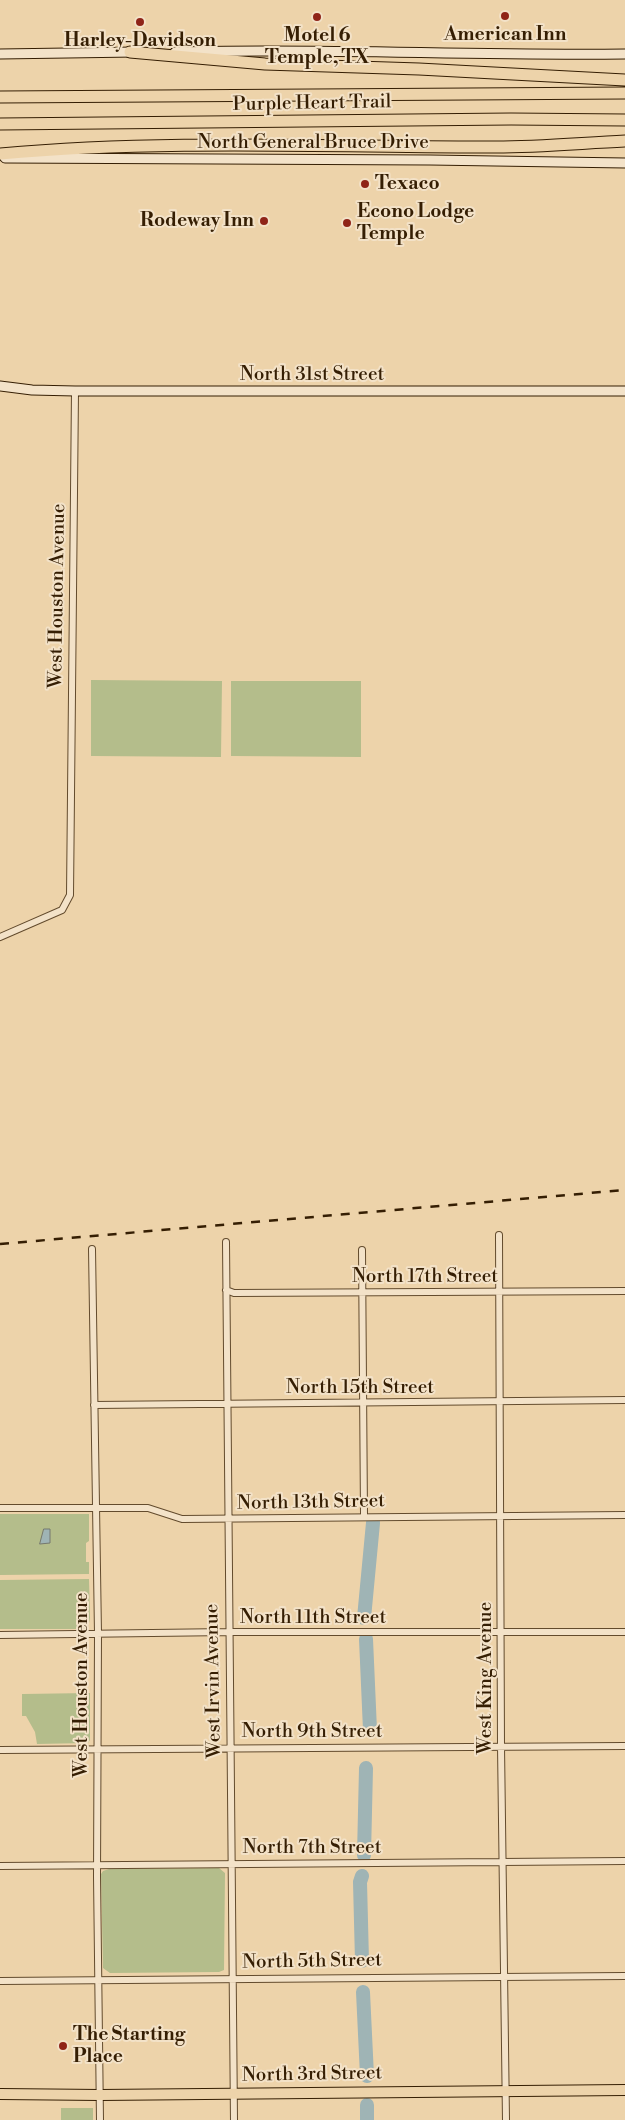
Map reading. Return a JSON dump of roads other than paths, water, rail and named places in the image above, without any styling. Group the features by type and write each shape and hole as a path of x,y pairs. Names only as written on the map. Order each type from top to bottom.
{"highway":[{"path":"130,52 265,64 419,69 625,80"},
{"name":"Purple Heart Trail","path":"0,97 625,93"},
{"name":"Purple Heart Trail","path":"0,124 511,119 625,120"},
{"path":"0,154 71,148 191,144 498,147 625,141"}],"main road":[{"path":"0,54 239,50 479,54 625,54"},
{"name":"North General Bruce Drive","path":"0,158 625,163"},
{"name":"North 31st Street","path":"0,386 32,390 75,391 625,391"},
{"name":"North 3rd Street","path":"0,2094 100,2095 625,2090"}],"street":[{"name":"West Houston Avenue","path":"0,937 62,910 70,895 75,391"},
{"name":"West King Avenue","path":"499,1235 501,1746 506,2120"},
{"name":"West Irvin Avenue","path":"226,1242 228,1632 232,1864 231,1978 234,2120"},
{"name":"West Houston Avenue","path":"92,1249 98,1634 97,1980 100,2120"},
{"path":"362,1250 364,1516"},
{"name":"North 17th Street","path":"226,1290 234,1293 625,1291"},
{"name":"North 15th Street","path":"94,1406 625,1400"},
{"name":"North 13th Street","path":"0,1508 148,1508 182,1519 625,1515"},
{"name":"North 11th Street","path":"0,1635 228,1632 625,1632"},
{"name":"North 9th Street","path":"0,1750 625,1746"},
{"name":"North 7th Street","path":"0,1866 625,1861"},
{"name":"North 5th Street","path":"0,1981 504,1975 625,1976"}],"waterway":[{"path":"364,1618 373,1523"},
{"path":"366,1639 370,1730"},
{"path":"364,1855 366,1768"},
{"path":"362,1876 360,1882 362,1961"},
{"path":"363,1992 367,2076"},
{"path":"367,2105 367,2120"}],"railway":[{"path":"0,1244 625,1190"}],"place":[{"name":"American Inn","path":"505,16"},
{"name":"Motel 6 Temple, TX","path":"317,17"},
{"name":"Harley-Davidson","path":"140,22"},
{"name":"Texaco","path":"365,184"},
{"name":"Rodeway Inn","path":"264,221"},
{"name":"Econo Lodge Temple","path":"347,223"},
{"name":"The Starting Place","path":"63,2046"}]}
